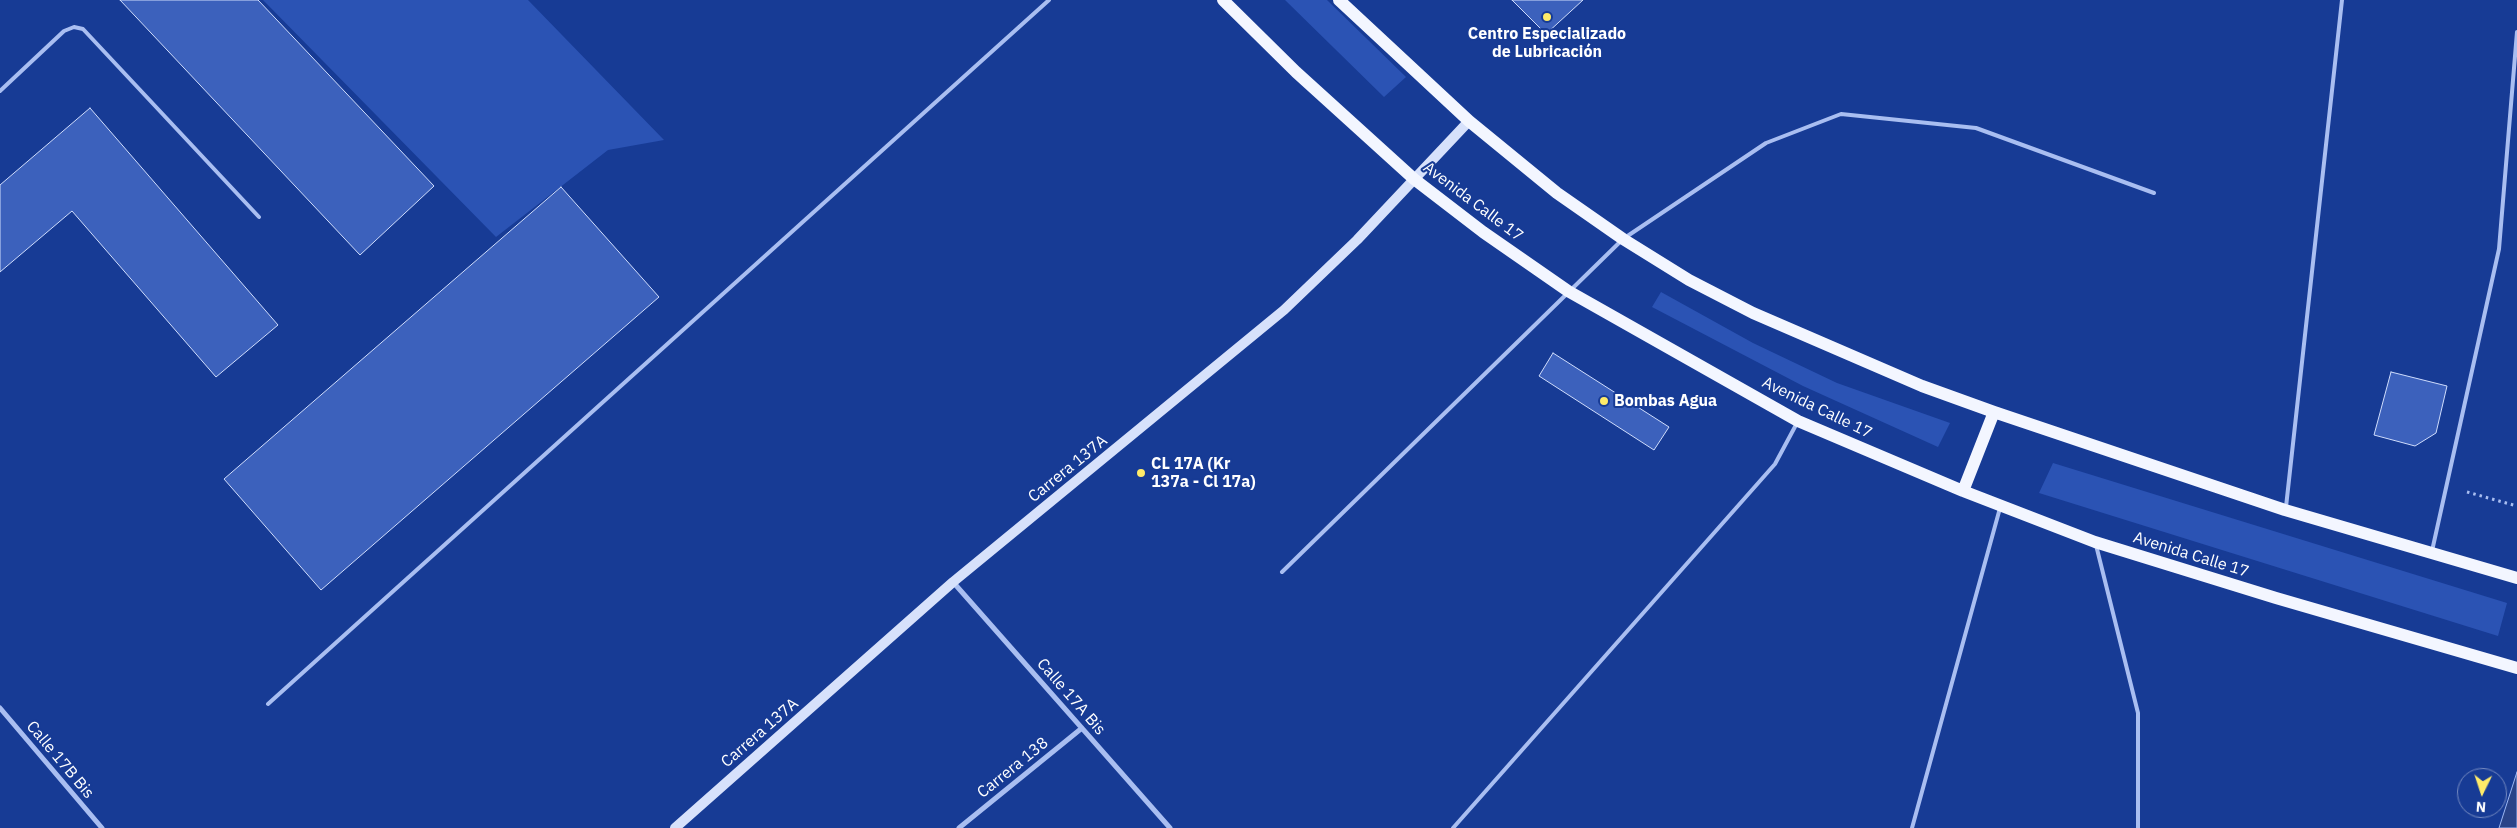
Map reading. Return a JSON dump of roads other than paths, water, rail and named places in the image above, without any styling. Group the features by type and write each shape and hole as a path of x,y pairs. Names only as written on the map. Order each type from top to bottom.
{"main road":[{"name":"Avenida Calle 17","path":"1223,0 1296,72 1414,179 1482,232 1568,291 1798,421 1963,491 2095,542 2267,595 2517,668"},
{"path":"1339,0 1469,121 1557,193 1623,239 1689,280 1753,313 1922,386 1994,412 2285,510 2517,578"},
{"path":"1963,491 1994,412"}],"street":[{"name":"Carrera 137A","path":"675,828 953,582 1284,310 1358,240 1469,121"},
{"name":"Calle 17A Bis","path":"953,582 1170,828"},
{"name":"Calle 17B Bis","path":"0,708 102,828"},
{"name":"Carrera 138","path":"960,828 1082,728"}],"lane":[{"path":"268,704 1048,0"},
{"path":"2285,510 2342,0"},
{"path":"0,91 64,31 74,27 83,29 259,217"},
{"path":"2432,552 2499,249 2517,32"},
{"path":"1282,572 1623,239 1766,143 1841,114 1976,128 2154,193"},
{"path":"1453,828 1775,464 1798,421"},
{"path":"1912,828 2001,506"},
{"path":"2095,542 2138,713 2138,828"}],"place":[{"name":"Centro Especializado de Lubricación","path":"1547,17"},
{"name":"Bombas Agua","path":"1604,401"},
{"name":"CL 17A (Kr 137a - Cl 17a)","path":"1141,473"}]}
